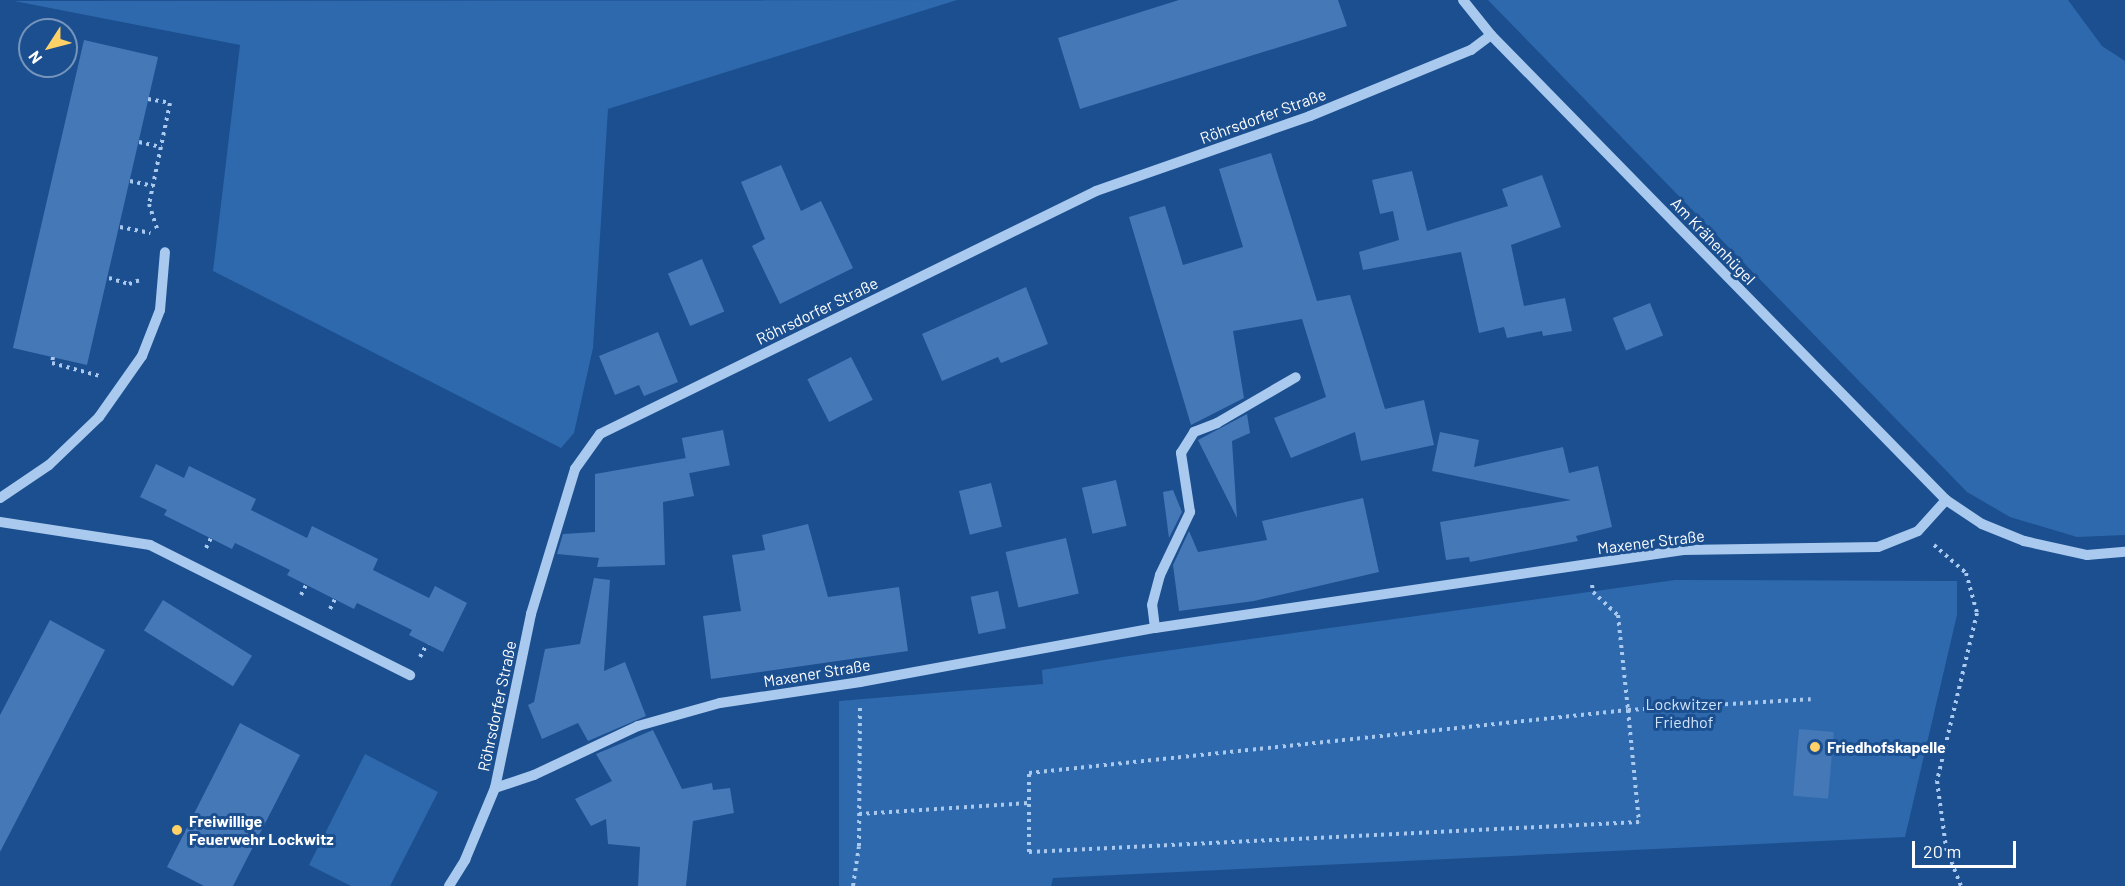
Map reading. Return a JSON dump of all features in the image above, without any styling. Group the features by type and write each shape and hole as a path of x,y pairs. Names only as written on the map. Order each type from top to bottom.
{"street":[{"name":"Am Krähenhügel","path":"1463,0 1491,35 1946,500"},
{"name":"Röhrsdorfer Straße","path":"449,886 465,860 495,788 531,614 575,469 600,434 1096,191 1310,116 1471,50 1491,35"},
{"path":"0,498 49,465 99,417 142,356 160,310 165,252"},
{"path":"1155,628 1152,605 1160,575 1184,533 1190,512 1181,453 1194,432 1217,423 1296,377"},
{"name":"Maxener Straße","path":"495,788 534,775 638,726 720,703 860,682 1155,628 1683,550 1878,547 1918,531 1946,500"},
{"path":"1946,500 1982,524 2024,541 2087,555 2125,552"},
{"path":"0,522 150,545 410,675"}],"path":[{"path":"120,227 160,235 149,204 170,103 148,99"},
{"path":"139,142 161,147"},
{"path":"130,181 153,186"},
{"path":"109,278 129,284 164,273"},
{"path":"53,357 52,363 124,382"},
{"path":"1918,531 1966,573 1977,613 1937,781 1946,848 1961,886"},
{"path":"1590,564 1593,592 1618,615 1628,710 1639,822 1029,852 1029,773 1628,710 1811,699"},
{"path":"853,886 859,814 860,682"},
{"path":"859,814 1029,802"}],"green space":[{"path":"957,0 608,109 593,348 574,433 561,448 213,271 240,45 14,1"},
{"path":"1488,0 2068,0 2102,46 2125,61 2125,535 2077,537 2010,517 1967,492"},
{"name":"Lockwitzer Friedhof","path":"1675,580 1957,581 1957,615 1905,837 1053,878 1051,886 839,886 839,701 1043,684 1042,670"},
{"path":"365,754 438,792 390,886 351,886 309,865"}],"building":[{"path":"1179,0 1338,0 1347,26 1080,109 1058,38"},
{"path":"84,40 158,57 87,365 13,348 75,78 78,78 78,66"},
{"path":"1271,153 1317,301 1350,295 1385,409 1424,400 1434,445 1361,461 1355,432 1291,458 1274,418 1326,397 1302,319 1233,331 1244,398 1191,425 1129,217 1165,206 1183,265 1243,247 1219,169"},
{"path":"781,165 801,211 821,201 853,268 780,304 752,246 765,239 741,182"},
{"path":"1412,171 1427,231 1508,206 1502,189 1542,175 1561,227 1511,245 1524,306 1565,298 1572,331 1543,336 1542,331 1507,338 1504,327 1479,333 1461,252 1363,270 1359,252 1399,240 1393,211 1380,214 1372,180"},
{"path":"702,259 724,311 690,326 668,273"},
{"path":"1026,287 1048,344 1001,363 998,357 942,381 922,334"},
{"path":"1650,303 1663,335 1626,350 1613,318"},
{"path":"658,332 678,382 644,396 639,385 615,395 599,356"},
{"path":"851,357 873,400 829,422 807,379"},
{"path":"1247,414 1250,433 1232,441 1237,518 1198,440"},
{"path":"723,430 730,465 689,473 682,438"},
{"path":"1440,432 1479,440 1474,467 1563,447 1569,473 1598,466 1612,527 1576,536 1578,541 1470,562 1469,557 1446,560 1440,522 1571,500 1432,471"},
{"path":"686,458 694,496 663,502 665,565 597,567 599,558 557,554 563,534 595,532 595,474"},
{"path":"156,464 184,478 189,466 256,499 251,510 307,538 312,526 378,559 373,570 429,598 435,586 467,603 443,652 409,635 412,630 357,603 354,609 287,575 290,570 235,543 232,549 164,515 167,510 140,497"},
{"path":"1116,480 1127,526 1092,534 1082,488"},
{"path":"991,483 1002,527 970,535 959,491"},
{"path":"1173,490 1182,512 1169,538 1163,492"},
{"path":"1363,498 1379,572 1254,601 1179,611 1173,565 1189,531 1198,552 1267,540 1262,521"},
{"path":"808,524 828,597 899,587 908,651 711,679 703,616 741,611 732,555 765,550 762,535"},
{"path":"1066,538 1079,594 1018,607 1006,552"},
{"path":"594,578 610,580 604,671 625,662 646,716 588,741 578,723 542,739 528,705 534,702 545,649 580,644"},
{"path":"998,591 1006,628 979,634 971,597"},
{"path":"163,600 252,656 233,686 144,631"},
{"path":"50,620 105,650 0,852 0,715"},
{"path":"240,723 300,755 233,886 204,886 167,867"},
{"name":"Friedhofskapelle","path":"1799,729 1834,732 1828,799 1793,796"},
{"path":"653,730 682,789 712,783 713,790 730,788 734,813 693,821 686,886 638,886 640,847 608,844 606,819 591,826 575,799 612,781 596,754"}],"place":[{"name":"Friedhofskapelle","path":"1815,747"},
{"name":"Freiwillige Feuerwehr Lockwitz","path":"177,830"}]}
